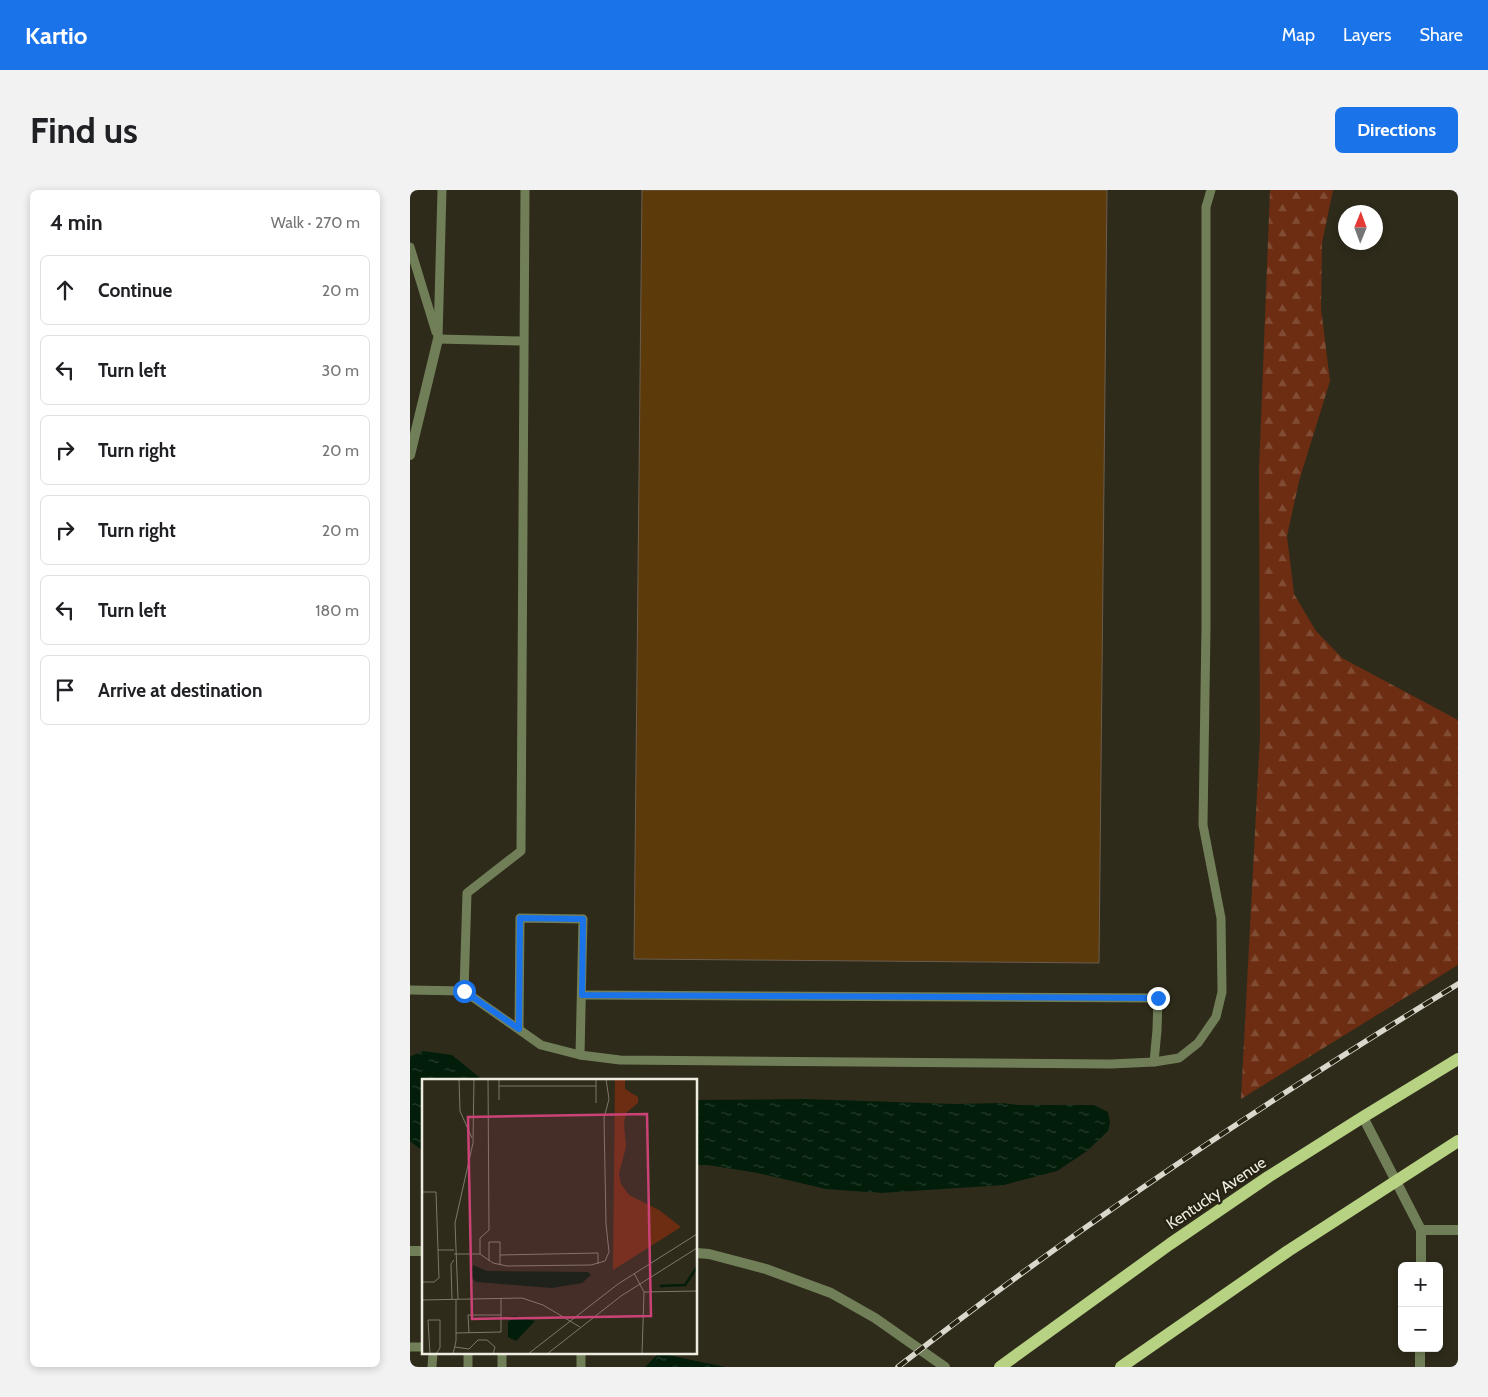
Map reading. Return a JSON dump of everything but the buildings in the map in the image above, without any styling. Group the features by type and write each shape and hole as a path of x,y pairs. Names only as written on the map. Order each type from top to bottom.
{"main road":[{"name":"Kentucky Avenue","path":"1000,1367 1170,1244 1276,1172 1458,1058"},
{"path":"1121,1367 1288,1251 1458,1141"}],"street":[{"path":"410,455 438,339"},
{"path":"1362,1117 1421,1230 1420,1262"},
{"path":"1421,1230 1458,1230"},
{"path":"698,1252 766,1269 831,1293 875,1318 945,1367"},
{"path":"1420,1352 1420,1367"}],"lane":[{"path":"438,339 442,190"},
{"path":"464,991 467,894 521,851 525,190"},
{"path":"410,990 464,991 541,1046 580,1056 620,1060 1111,1064 1154,1062 1179,1058 1198,1043 1216,1016 1222,992 1221,918 1203,824 1206,597 1206,207 1212,190"},
{"path":"410,247 438,339"},
{"path":"438,339 523,340"},
{"path":"519,1029 520,918 583,919 580,1056"},
{"path":"582,995 1158,998 1154,1062"},
{"path":"502,1354 502,1367"},
{"path":"581,1354 581,1367"}],"green space":[{"path":"1270,190 1333,190 1322,243 1321,308 1330,381 1299,481 1287,536 1294,594 1316,631 1342,658 1458,720 1458,965 1241,1099 1260,737 1259,470"}],"water":[{"path":"423,1051 452,1055 482,1079 422,1079 422,1150 410,1141 411,1056"},
{"path":"805,1099 954,1104 1094,1105 1108,1112 1110,1123 1108,1131 1087,1151 1057,1171 1004,1185 881,1193 826,1189 758,1173 698,1165 698,1100"},
{"path":"658,1354 664,1354 725,1367 645,1367"}],"railway":[{"path":"898,1367 1033,1265 1172,1167 1314,1074 1458,984"}],"route":[{"path":"464,991 519,1029 520,918 583,919 582,995 1158,998"}]}
